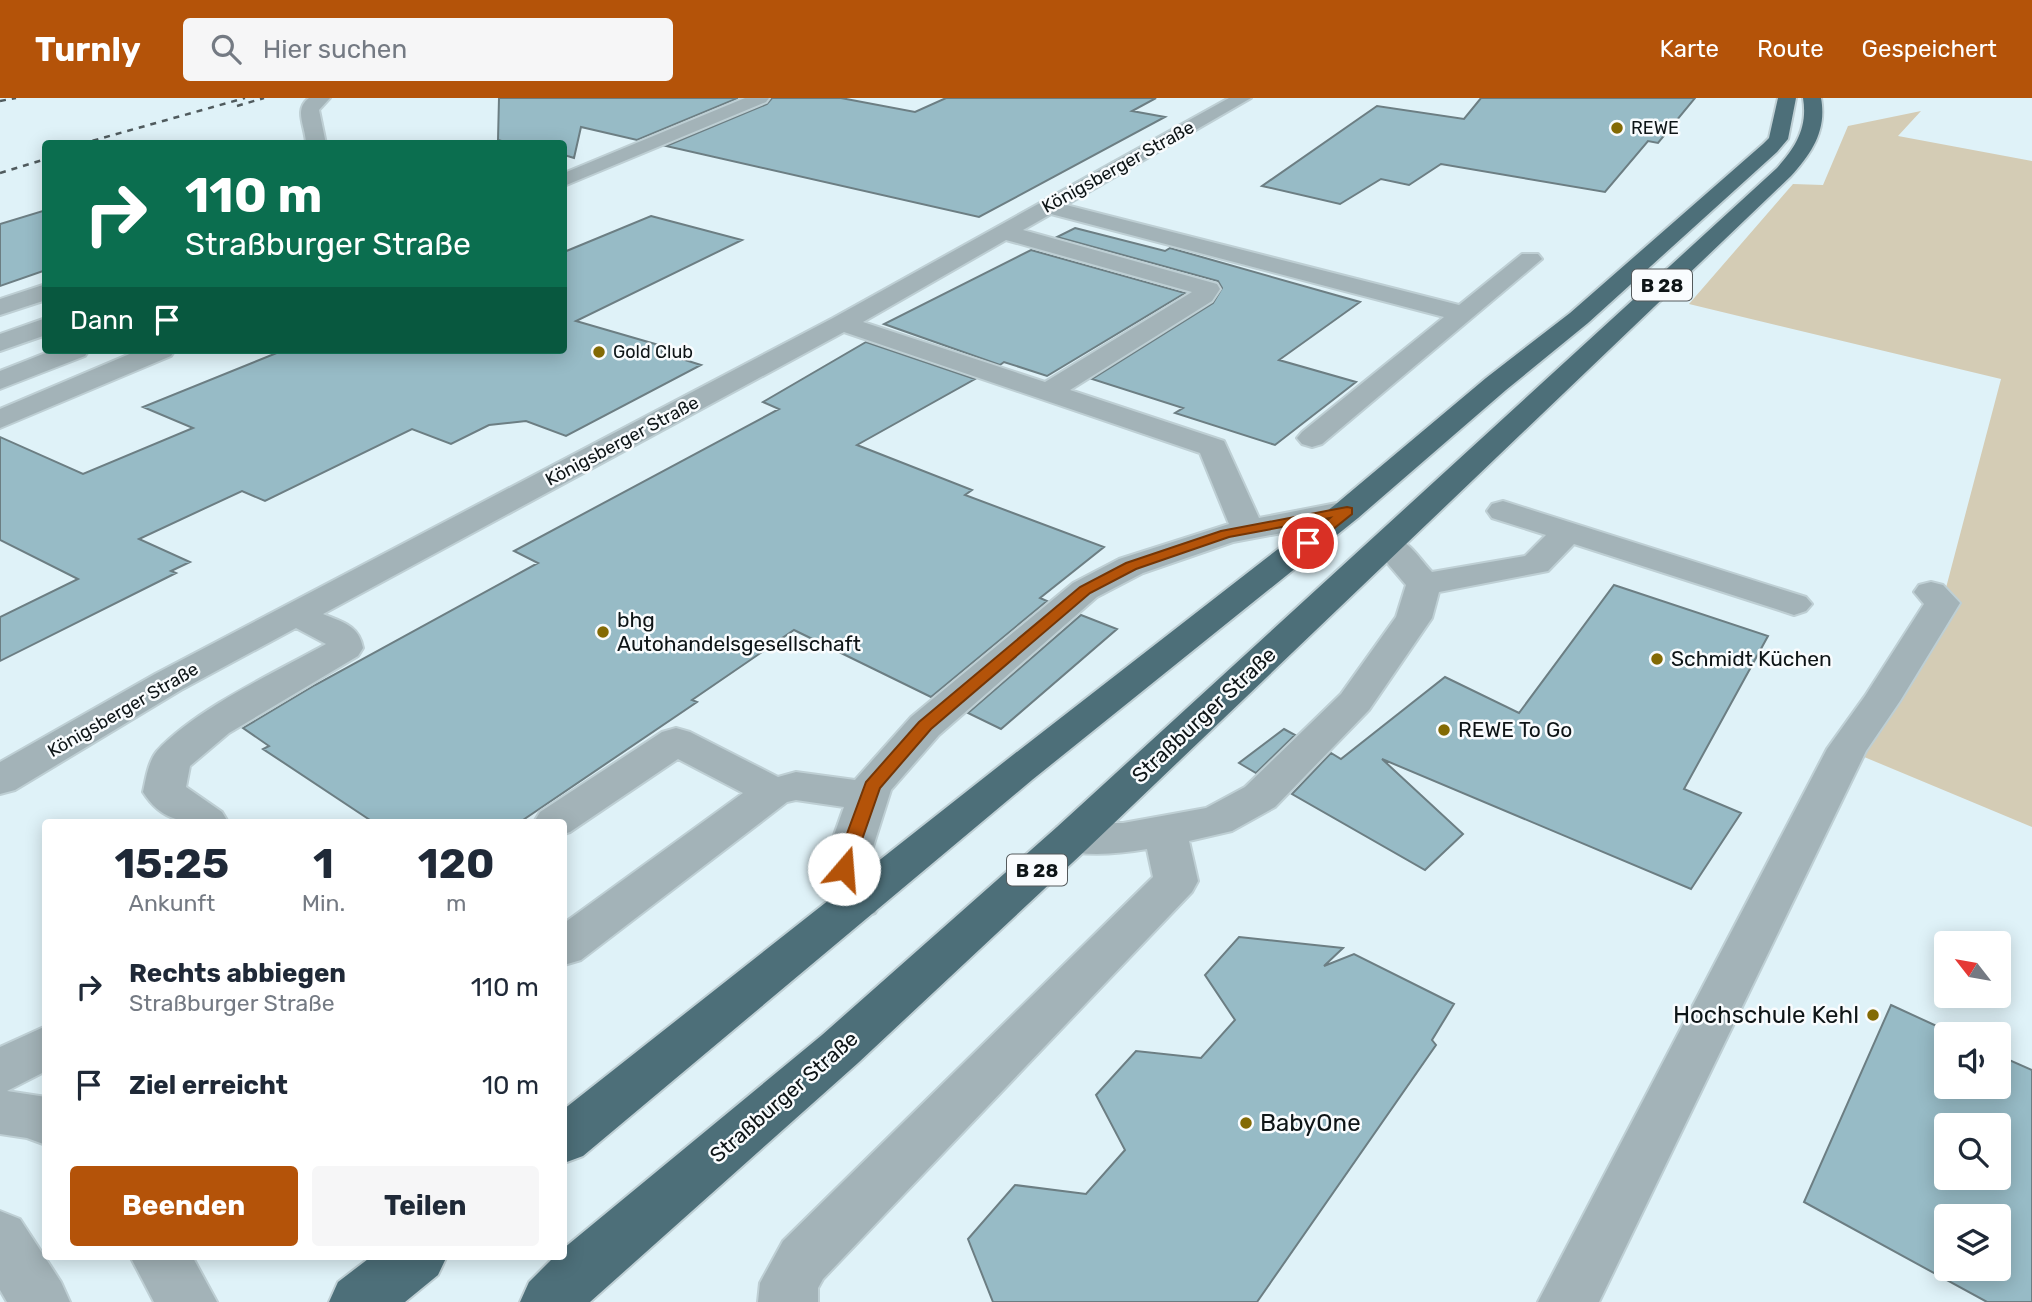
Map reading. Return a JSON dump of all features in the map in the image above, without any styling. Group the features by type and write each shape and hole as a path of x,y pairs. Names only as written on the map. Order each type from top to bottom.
{"highway":[{"name":"B 28","path":"567,1138 1347,511 1589,309 1770,148 1777,139 1787,98"},
{"name":"Straßburger Straße","path":"567,1292 1072,838 1784,173 1797,158 1810,135 1813,124 1812,98"},
{"path":"359,1302 413,1260"}],"street":[{"path":"316,140 317,131 309,112 310,106 321,98"},
{"path":"567,179 760,98"},
{"name":"Königsberger Straße","path":"0,780 168,682 842,323 1242,98"},
{"path":"1047,207 1464,314"},
{"path":"1003,232 1209,289 1203,296 1047,392"},
{"path":"1312,439 1530,259"},
{"path":"0,308 42,292"},
{"path":"842,323 1213,447 1247,529"},
{"path":"0,343 42,327"},
{"path":"7,372 63,354"},
{"path":"0,419 153,354"},
{"path":"859,901 844,869 872,786 925,726 1085,590 1131,566 1226,534 1347,511"},
{"path":"1503,511 1794,604"},
{"path":"1424,584 1536,564 1567,532"},
{"path":"1388,544 1424,584"},
{"path":"1072,838 1123,838 1217,821 1260,797 1355,702 1414,618 1424,584"},
{"path":"1568,1302 1847,749 1881,701 1942,603 1931,592"},
{"path":"203,819 164,792 171,761 215,724 345,648 343,635 296,615"},
{"path":"559,819 676,741 773,792"},
{"path":"567,945 773,792 796,786 868,796"},
{"path":"788,1302 789,1283 803,1260 1176,881 1165,831"},
{"path":"0,1072 42,1048"},
{"path":"0,1112 42,1119"},
{"path":"0,1237 40,1302"},
{"path":"161,1260 187,1302"}],"shaded area":[{"path":"1921,111 1898,136 2032,161 2032,827 1857,754 1942,603 2001,379 1689,304 1793,184 1823,185 1848,126"}],"building":[{"path":"499,98 738,98 637,140 581,127 574,158 567,156 567,140 498,140"},
{"path":"772,98 841,98 915,112 946,98 1156,98 1132,111 1165,117 979,217 666,146 767,104"},
{"path":"1481,98 1695,98 1658,143 1648,141 1605,192 1441,164 1409,185 1381,179 1340,204 1262,186 1377,106 1464,119"},
{"path":"42,211 42,271 0,286 0,224"},
{"path":"651,216 742,240 576,321 669,348 660,352 701,365 566,436 526,421 489,425 451,444 412,429 265,501 242,491 139,539 190,562 171,571 176,573 0,661 0,617 78,579 0,540 0,437 83,474 193,428 143,407 274,354 567,354 567,251"},
{"path":"1075,228 1165,251 1170,248 1360,302 1279,360 1356,382 1275,445 1175,413 1183,408 1092,379 1213,303 1222,288 1218,281 1057,237"},
{"path":"1031,250 1185,293 1047,376 1004,362 1000,365 884,324"},
{"name":"bhg Autohandelsgesellschaft","path":"866,342 975,379 857,445 972,490 965,495 1104,547 1040,598 1047,601 931,697 794,630 692,700 697,702 524,819 368,819 263,749 269,746 243,728 315,685 538,563 514,551 779,409 763,402"},
{"path":"1614,585 1768,636 1684,789 1741,813 1691,889 1382,759 1463,834 1425,870 1292,794 1331,753 1341,759 1445,677 1519,713"},
{"path":"1081,615 1117,629 1001,729 968,713"},
{"path":"1284,729 1295,735 1256,773 1239,763"},
{"name":"BabyOne","path":"1239,937 1343,948 1324,966 1354,954 1454,1004 1432,1040 1436,1045 1257,1302 993,1302 968,1239 1015,1185 1086,1194 1125,1150 1096,1095 1136,1051 1201,1058 1235,1020 1205,975"},
{"path":"1891,1005 1934,1025 1934,1099 2011,1099 2011,1061 2032,1070 2032,1302 1987,1302 1949,1281 2011,1281 2011,1204 1934,1204 1934,1273 1804,1202"}],"railway":[{"path":"0,101 16,98"},
{"path":"95,140 245,98"},
{"path":"237,106 264,98"},
{"path":"0,173 42,160"}],"place":[{"name":"REWE","path":"1617,128"},
{"name":"Gold Club","path":"599,352"},
{"name":"bhg Autohandelsgesellschaft","path":"603,632"},
{"name":"Schmidt Küchen","path":"1657,659"},
{"name":"REWE To Go","path":"1444,730"},
{"name":"Hochschule Kehl","path":"1873,1015"},
{"name":"BabyOne","path":"1246,1123"}],"route":[{"path":"844,869 872,786 925,726 1085,590 1131,566 1226,534 1308,516 1347,511 1308,543"}]}
